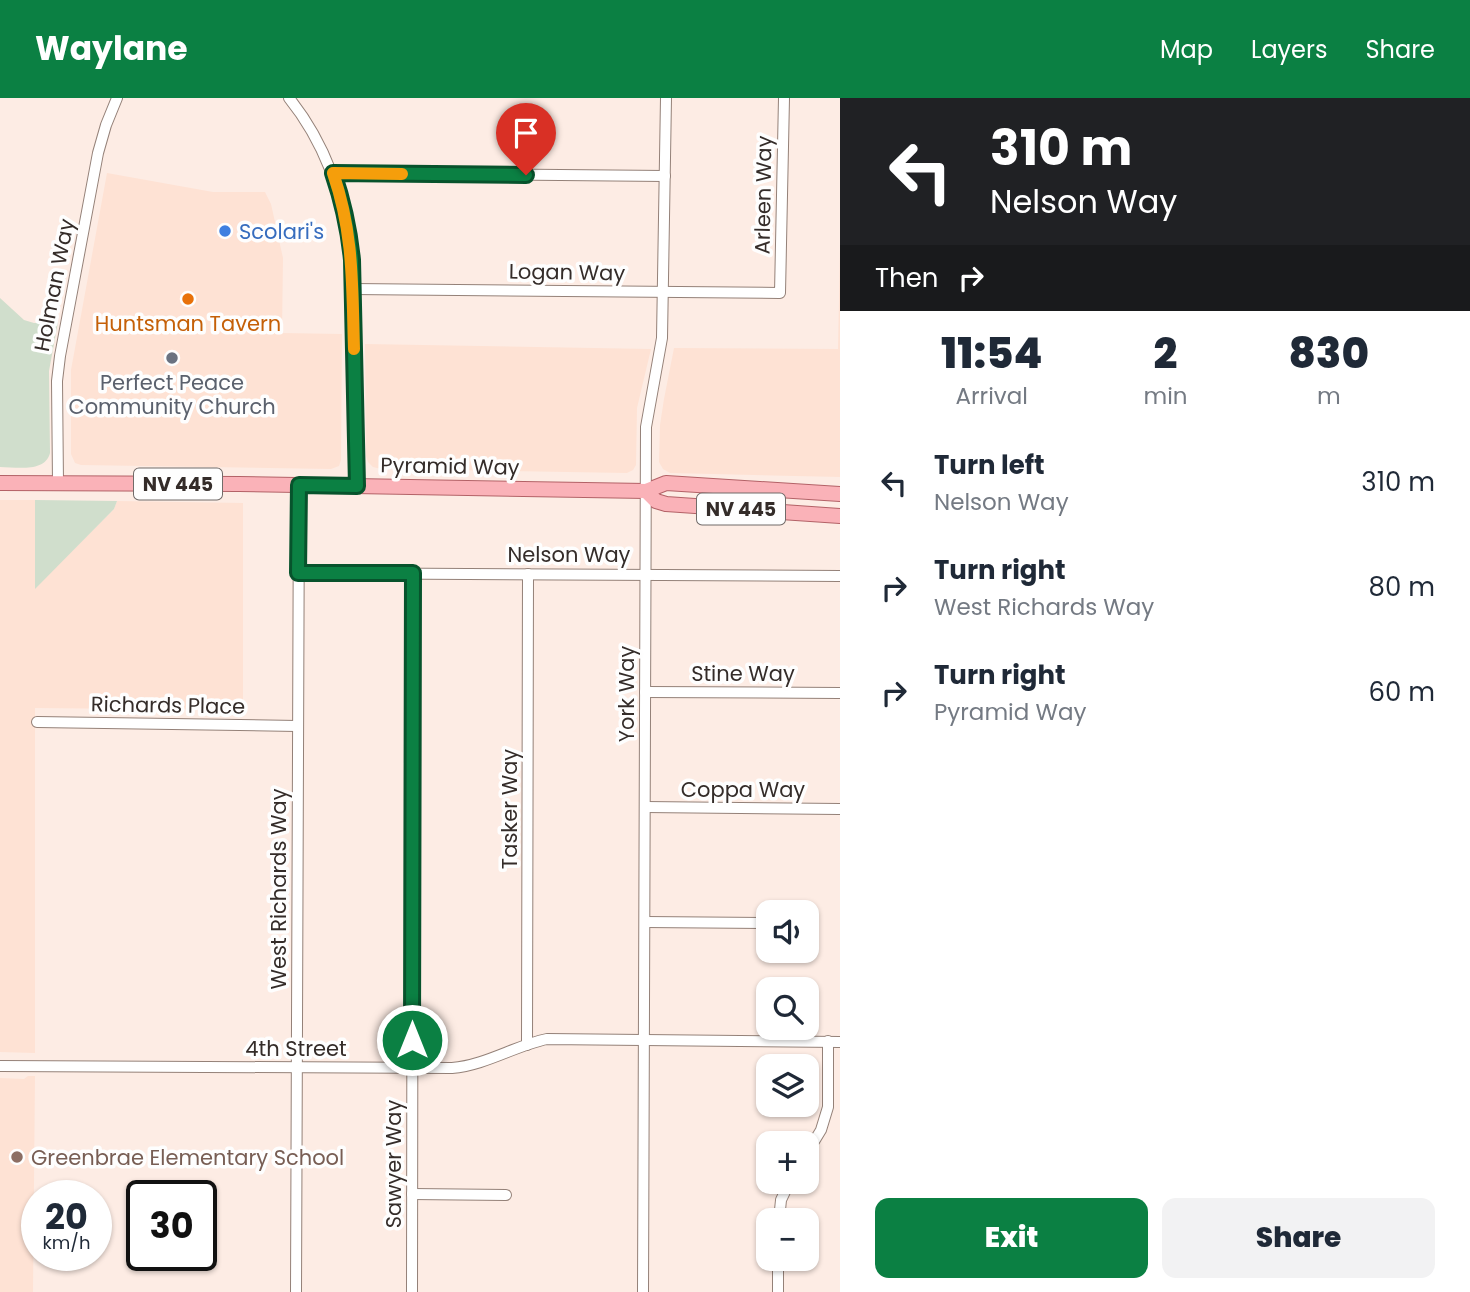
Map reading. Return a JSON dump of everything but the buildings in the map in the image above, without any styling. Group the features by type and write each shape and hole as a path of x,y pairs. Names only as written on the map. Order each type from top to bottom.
{"main road":[{"name":"Pyramid Way","path":"0,484 299,485 646,491 666,483 840,494"},
{"name":"Pyramid Way","path":"646,491 656,501 666,504 840,516"}],"street":[{"name":"Holman Way","path":"58,483 57,381 60,355 98,153 117,98"},
{"path":"289,98 308,124 333,173 349,233 352,260 357,486"},
{"name":"York Way","path":"643,1292 646,427 662,338 666,98"},
{"name":"Arleen Way","path":"780,293 783,98"},
{"path":"333,173 665,176"},
{"name":"Logan Way","path":"352,289 780,293"},
{"name":"West Richards Way","path":"296,1292 299,485"},
{"name":"Nelson Way","path":"298,573 840,576"},
{"name":"Sawyer Way","path":"412,1292 413,573"},
{"name":"Tasker Way","path":"527,1045 528,574"},
{"name":"Stine Way","path":"645,692 840,693"},
{"name":"Richards Place","path":"37,722 297,726"},
{"name":"Coppa Way","path":"645,807 840,809"},
{"path":"645,922 756,923"},
{"name":"4th Street","path":"0,1066 464,1067 547,1039 834,1042"},
{"path":"819,1133 828,1107 834,1042"},
{"path":"412,1194 506,1195"},
{"path":"778,1271 778,1292"}],"shaded area":[{"path":"107,173 213,192 265,192 271,204 283,258 282,333 342,334 339,466 331,469 75,463 71,454 71,370"},
{"path":"840,250 840,477 670,473 663,469 659,462 660,425 674,348 838,349"},
{"path":"365,344 651,349 637,408 636,465 627,473 373,467 366,456"},
{"path":"0,500 35,500 35,588 114,509 117,501 243,503 243,710 35,708 35,1053 0,1052"},
{"name":"Greenbrae Elementary School","path":"35,1076 34,1180 21,1180 21,1271 33,1271 33,1292 0,1292 0,1078 24,1079"}],"green space":[{"path":"0,298 24,320 34,323 58,322 49,371 50,453 42,464 36,466 0,467"},
{"path":"35,500 117,501 114,509 35,589"}],"slow traffic":[{"path":"354,349 349,233 333,173 402,174"}],"place":[{"name":"Scolari's","path":"225,231"},
{"name":"Huntsman Tavern","path":"188,299"},
{"name":"Perfect Peace Community Church","path":"172,358"},
{"name":"Greenbrae Elementary School","path":"17,1157"}],"route":[{"path":"412,1040 413,573 298,573 299,485 357,486 352,260 344,208 333,173 526,175"}]}
